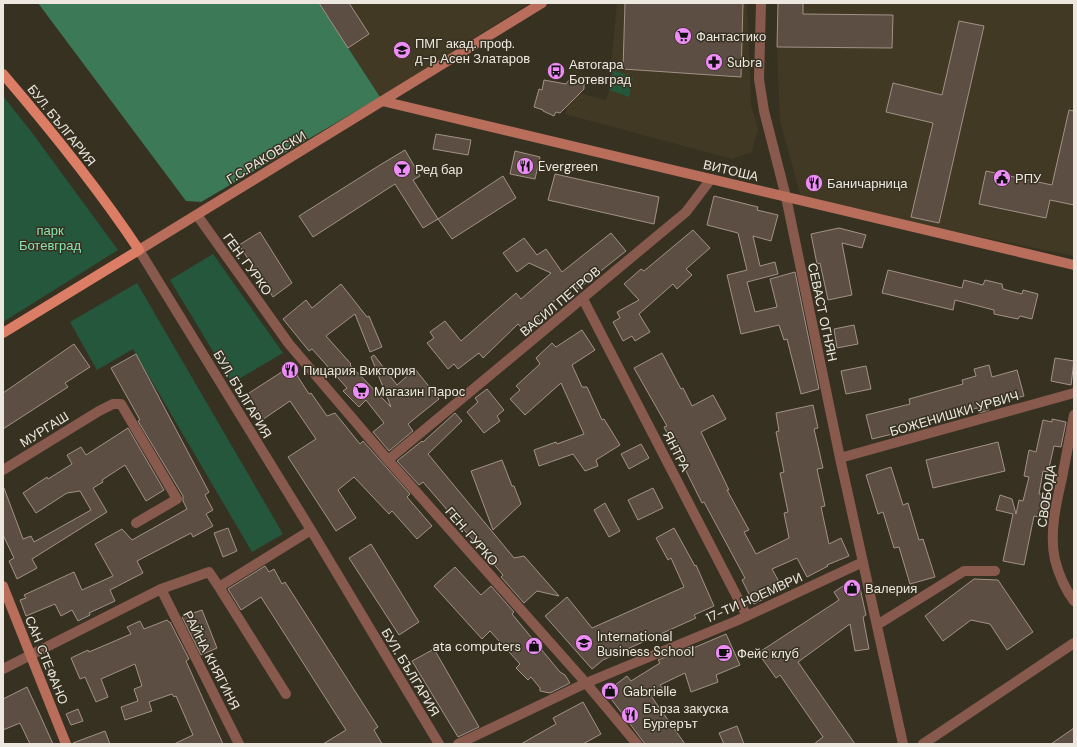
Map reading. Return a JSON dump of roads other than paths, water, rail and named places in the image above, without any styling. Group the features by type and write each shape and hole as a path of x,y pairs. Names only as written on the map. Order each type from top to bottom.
{"main road":[{"name":"БУЛ. БЪЛГАРИЯ","path":"3,74 80,166 139,250"},
{"name":"Г.С.РАКОВСКИ","path":"3,333 139,250"}],"street":[{"name":"Г.С.РАКОВСКИ","path":"139,250 542,3"},
{"name":"СЕВАСТ ОГНЯН","path":"762,3 760,78 768,130 786,197 840,458 903,744"},
{"name":"ВИТОША","path":"382,101 1074,265"},
{"name":"ВАСИЛ ПЕТРОВ","path":"388,460 686,212 711,179"},
{"name":"ГЕН. ГУРКО","path":"197,215 289,344 388,460 586,683 637,744"},
{"name":"БУЛ. БЪЛГАРИЯ","path":"139,250 311,530 439,744"},
{"name":"ЯНТРА","path":"583,299 747,616"},
{"name":"БОЖЕНИШКИ УРВИЧ","path":"840,458 1074,393"},
{"name":"МУРГАШ","path":"3,470 99,411 113,404 121,404 177,499 136,523"},
{"name":"СВОБОДА","path":"1074,415 1059,490 1053,540 1055,559 1060,576 1074,602"},
{"path":"219,587 311,530"},
{"name":"17-ТИ НОЕМВРИ","path":"458,744 586,683 747,616 863,562"},
{"path":"877,625 964,571 995,571"},
{"path":"3,669 161,589 209,572 286,694"},
{"name":"САН СТЕФАНО","path":"3,586 66,744"},
{"name":"РАЙНА КНЯГИНЯ","path":"161,589 239,744"},
{"path":"923,744 1074,643"}],"place":[{"name":"Фантастико","path":"683,36"},
{"name":"ПМГ акад. проф. д-р Асен Златаров","path":"402,50"},
{"name":"Subra","path":"714,62"},
{"name":"Автогара Ботевград","path":"556,71"},
{"name":"Evergreen","path":"525,166"},
{"name":"Ред бар","path":"402,169"},
{"name":"РПУ","path":"1002,178"},
{"name":"Баничарница","path":"814,183"},
{"name":"Пицария Виктория","path":"290,370"},
{"name":"Магазин Парос","path":"361,391"},
{"name":"Валерия","path":"852,588"},
{"name":"International Business School","path":"584,643"},
{"name":"ata computers","path":"534,646"},
{"name":"Фейс клуб","path":"724,653"},
{"name":"Gabrielle","path":"610,691"},
{"name":"Бърза закуска Бургерът","path":"630,715"}],"park label":[{"name":"парк Ботевград","path":"50,238"}]}
